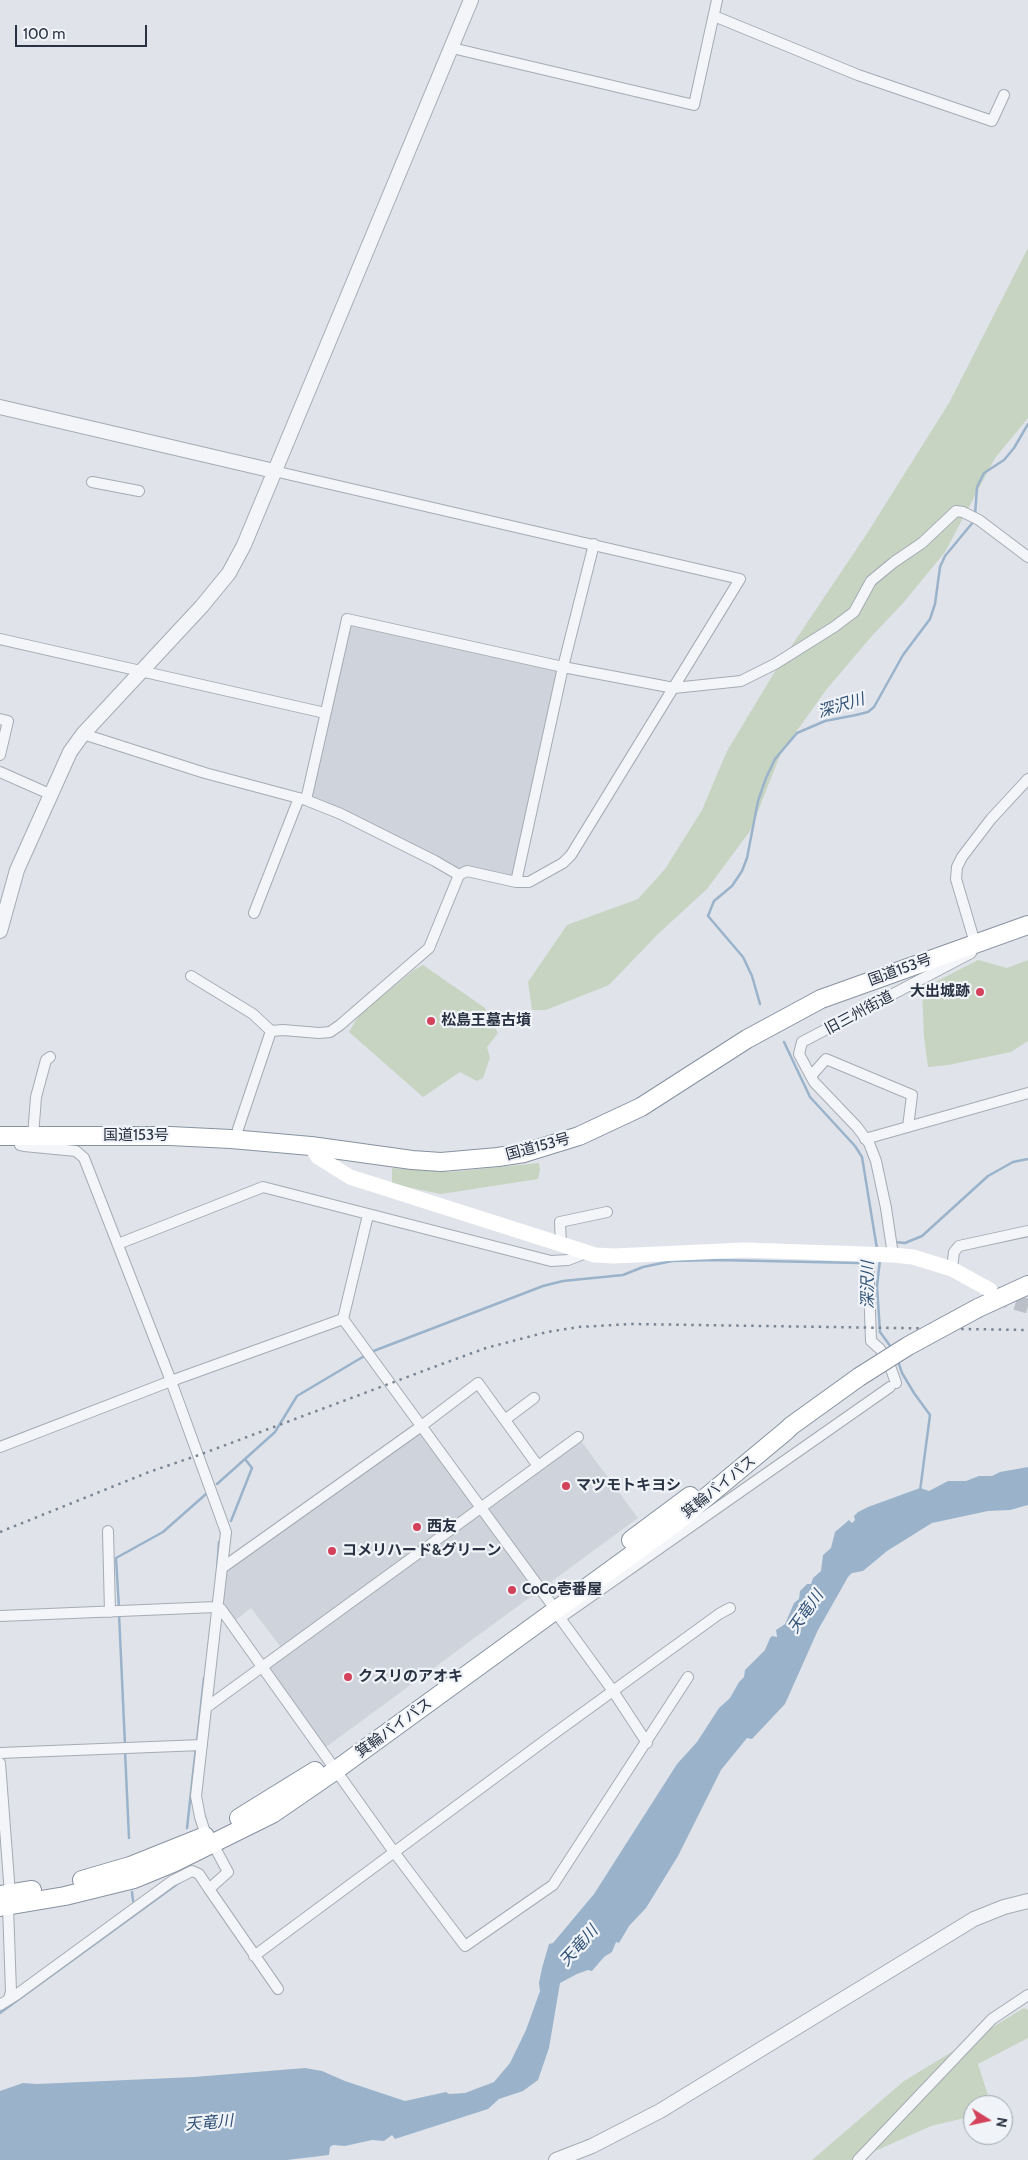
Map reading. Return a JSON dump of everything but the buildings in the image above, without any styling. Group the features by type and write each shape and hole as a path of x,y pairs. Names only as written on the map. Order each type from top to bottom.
{"highway":[{"name":"国道153号","path":"0,1136 170,1136 237,1139 311,1146 412,1160 441,1162 498,1158 550,1146 608,1125 641,1107 747,1039 813,1003 1028,925"},
{"name":"箕輪バイパス","path":"4,1900 130,1866 210,1840 256,1809 333,1766 555,1609 784,1427 791,1426 859,1377 908,1346 978,1308 1028,1285"}],"main road":[{"path":"311,1146 318,1157 350,1177 586,1253 614,1256 701,1251 778,1250 913,1257 952,1269 990,1290"}],"street":[{"path":"0,931 4,901 70,752 83,734 202,606 229,573 244,545 471,0"},
{"path":"452,48 694,105 717,0"},
{"path":"714,16 858,75 992,121 1004,95"},
{"path":"0,407 740,579 571,855 563,863 529,882 516,882 466,871 458,875 429,948 340,1025 330,1032 319,1033 271,1031 254,1014 191,976"},
{"path":"92,482 139,491"},
{"path":"254,913 302,799 347,619 418,637 674,688 741,681 775,664 834,627 854,612 872,581 894,562 922,543 956,511 968,514 979,520 1028,557"},
{"path":"516,882 563,667 594,544"},
{"path":"0,639 325,713"},
{"path":"0,719 8,721 0,755"},
{"path":"83,734 205,774 302,799 341,814 435,860 458,875"},
{"path":"0,772 52,795"},
{"path":"975,943 956,879 957,867 962,857 991,819 1027,780"},
{"name":"旧三州街道","path":"813,1079 800,1054 802,1042 971,954 975,943"},
{"path":"237,1139 238,1129 271,1031"},
{"path":"50,1057 46,1060 26,1136 20,1145 67,1149 81,1154 171,1381 226,1532 222,1568 213,1607 207,1707 198,1745 196,1796 200,1817 210,1840 228,1872 209,1889"},
{"path":"891,1255 886,1208 876,1161 865,1138 857,1127 813,1079 826,1059 912,1095 908,1127"},
{"path":"865,1138 1028,1093"},
{"path":"118,1244 263,1187 551,1261 568,1260 586,1253"},
{"path":"561,1245 560,1222 607,1212"},
{"path":"368,1215 343,1318 420,1427 482,1508 614,1691 646,1743"},
{"path":"952,1269 954,1252 959,1246 1028,1231"},
{"path":"555,1609 893,1385 890,1366 880,1349 871,1341 871,1254"},
{"path":"0,1447 171,1381 343,1318"},
{"path":"222,1568 420,1427 478,1383 506,1419 538,1466"},
{"path":"506,1419 534,1398"},
{"path":"207,1707 578,1437"},
{"path":"108,1531 116,1611"},
{"path":"0,1616 213,1607 221,1609 394,1852 465,1946 553,1885 688,1677"},
{"path":"254,1956 719,1614 730,1608"},
{"path":"0,1753 198,1745"},
{"path":"0,1763 4,1900 11,1992 9,1998"},
{"path":"0,2005 172,1881 192,1871 199,1874 278,1988"},
{"path":"556,2160 592,2146 660,2111 974,1919 1004,1907 1028,1901"},
{"path":"858,2160 992,2019 1028,1995"}],"shaded area":[{"path":"347,619 563,667 516,882 459,875 306,800"},
{"path":"420,1427 482,1508 578,1437 638,1518 322,1750 262,1666 283,1650 251,1608 232,1623 222,1601 225,1571"}],"green space":[{"path":"1028,248 1028,418 995,458 945,552 904,602 826,690 781,753 750,831 707,889 659,933 609,985 546,1010 532,1010 528,982 567,925 638,899 665,869 702,810 727,751 780,663 866,535 949,403"},
{"path":"978,960 1007,968 1028,960 1028,1041 1011,1052 948,1065 928,1067 924,1037 922,989"},
{"path":"423,965 485,1008 498,1033 487,1047 490,1058 483,1078 477,1081 460,1072 423,1097 349,1032 359,1015 414,970"},
{"path":"539,1163 538,1179 441,1194 392,1184 392,1168 450,1172"},
{"path":"1024,2008 1028,2010 1028,2038 978,2064 988,2095 963,2095 963,2118 931,2126 855,2160 812,2160 904,2081"}],"water":[{"name":"天竜川","path":"1028,1467 1028,1505 1010,1510 988,1511 932,1523 887,1551 863,1571 852,1573 848,1577 818,1630 785,1704 752,1739 747,1738 721,1770 678,1856 646,1908 629,1926 619,1943 616,1942 612,1952 604,1957 592,1971 588,1970 577,1974 560,1983 549,2048 538,2080 523,2091 499,2099 488,2109 395,2139 392,2135 384,2141 372,2140 345,2146 333,2145 330,2147 329,2155 287,2160 0,2160 0,2091 23,2083 194,2077 305,2068 322,2071 345,2081 405,2101 446,2092 449,2094 465,2093 494,2082 510,2063 526,2030 540,1991 539,1983 549,1944 553,1943 594,1894 677,1764 697,1742 719,1708 730,1698 744,1677 745,1670 765,1650 770,1638 772,1636 777,1637 776,1630 785,1624 794,1603 799,1599 800,1591 807,1584 811,1584 813,1578 821,1571 823,1555 831,1548 835,1532 849,1520 852,1523 855,1520 854,1516 858,1512 920,1488 929,1491 948,1481 966,1481 979,1476 992,1476 1000,1472"}],"waterway":[{"name":"深沢川","path":"975,515 977,487 984,473 1004,460 1014,448 1028,424"},
{"name":"深沢川","path":"760,1004 752,976 743,957 708,916 714,901 732,886 742,871 747,858 758,801 766,778 775,759 797,733 825,721 868,712 874,707 903,655 930,619 935,604 940,567 945,556 974,521"},
{"name":"深沢川","path":"784,1042 810,1097 855,1146 862,1157 877,1249"},
{"path":"894,1242 905,1243 922,1236 988,1176 1013,1162 1028,1159"},
{"name":"深沢川","path":"880,1260 877,1286 880,1332 891,1347"},
{"path":"371,1352 543,1286 563,1281 623,1275 643,1267 672,1261 859,1263"},
{"path":"231,1521 252,1468 245,1459 275,1432 297,1396 366,1355"},
{"name":"深沢川","path":"898,1361 902,1373 930,1415 920,1491"},
{"path":"217,1484 245,1459"},
{"path":"119,1608 116,1558 163,1532 206,1494"},
{"path":"217,1571 219,1542"},
{"path":"119,1614 125,1745"},
{"path":"197,1742 204,1678"},
{"path":"187,1828 196,1747"},
{"path":"125,1751 129,1838"},
{"path":"0,2013 180,1882"},
{"path":"132,1892 133,1901"}],"tunnel":[{"path":"995,1293 1006,1300 1028,1306"}],"railway":[{"path":"0,1532 149,1472 442,1364 486,1348 547,1332 579,1327 631,1324 1028,1330"}],"place":[{"name":"大出城跡","path":"980,992"},
{"name":"松島王墓古墳","path":"431,1021"},
{"name":"マツモトキヨシ","path":"566,1486"},
{"name":"西友","path":"417,1527"},
{"name":"コメリハード&グリーン","path":"332,1551"},
{"name":"CoCo壱番屋","path":"512,1590"},
{"name":"クスリのアオキ","path":"348,1677"}]}
